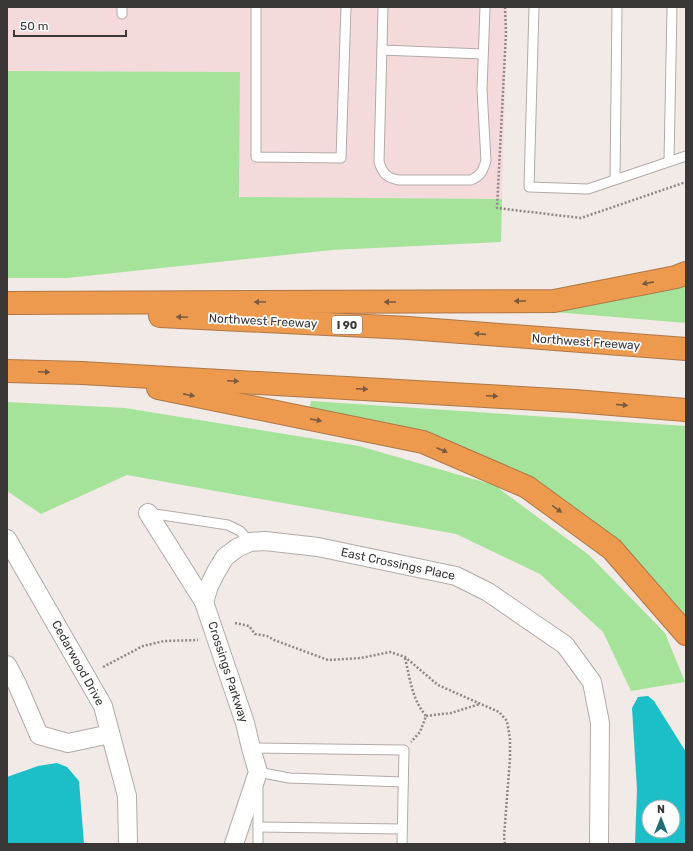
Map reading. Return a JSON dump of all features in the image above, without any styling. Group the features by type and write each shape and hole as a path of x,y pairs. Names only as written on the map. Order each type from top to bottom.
{"highway":[{"path":"7,302 554,301 676,277 686,273"},
{"name":"Northwest Freeway","path":"7,308 408,328 686,349"},
{"path":"7,370 574,400 686,410"},
{"path":"82,373 423,442 527,487 612,549 686,634"}],"street":[{"name":"Crossings Parkway","path":"148,513 204,602 245,723 258,772"},
{"name":"Cedarwood Drive","path":"7,539 103,706 127,796 128,844"},
{"name":"East Crossings Place","path":"204,602 209,586 225,558 237,548 250,542 265,541 318,547 456,576 488,592 565,645 592,682 600,723 599,844"},
{"path":"7,666 17,684 38,735 68,743 110,734"},
{"path":"234,844 258,772"}],"lane":[{"path":"256,7 256,157 341,158 346,7"},
{"path":"383,7 379,162 385,175 399,180 472,180 478,178 482,172 486,161 482,90 486,7"},
{"path":"534,7 530,187 588,189 686,156"},
{"path":"615,179 617,7"},
{"path":"669,161 672,7"},
{"path":"382,50 483,54"},
{"path":"148,513 228,525 240,531 250,542"},
{"path":"251,748 404,750 402,844"},
{"path":"258,844 258,772 289,778 403,782"},
{"path":"258,827 402,829"}],"path":[{"path":"505,7 506,33 497,208 582,218 686,182"},
{"path":"235,623 249,626 255,634 267,636 328,660 361,658 390,652 405,657 438,685 499,712 507,721 510,739 504,837 505,844"},
{"path":"102,667 143,646 164,641 198,640"},
{"path":"405,657 410,684 419,708 426,716"},
{"path":"426,716 450,713 480,704"},
{"path":"404,750 420,732 426,716"}],"shaded area":[{"path":"7,7 507,7 502,199 239,197 239,72 7,71"}],"green space":[{"path":"7,71 240,72 239,197 502,199 501,242 332,250 67,278 7,278"},
{"path":"686,279 686,323 554,312 553,306 589,305 638,295"},
{"path":"311,401 686,426 686,619 659,585 599,526 562,498 513,468 439,438 309,409"},
{"path":"7,402 125,408 359,446 494,485 589,555 665,633 685,682 631,691 603,632 540,574 456,534 127,475 41,514 7,491"}],"water":[{"path":"648,696 654,701 686,752 686,844 635,844 637,790 632,708 638,697"},
{"path":"57,763 67,767 79,781 84,844 7,844 7,777 38,766"}]}
